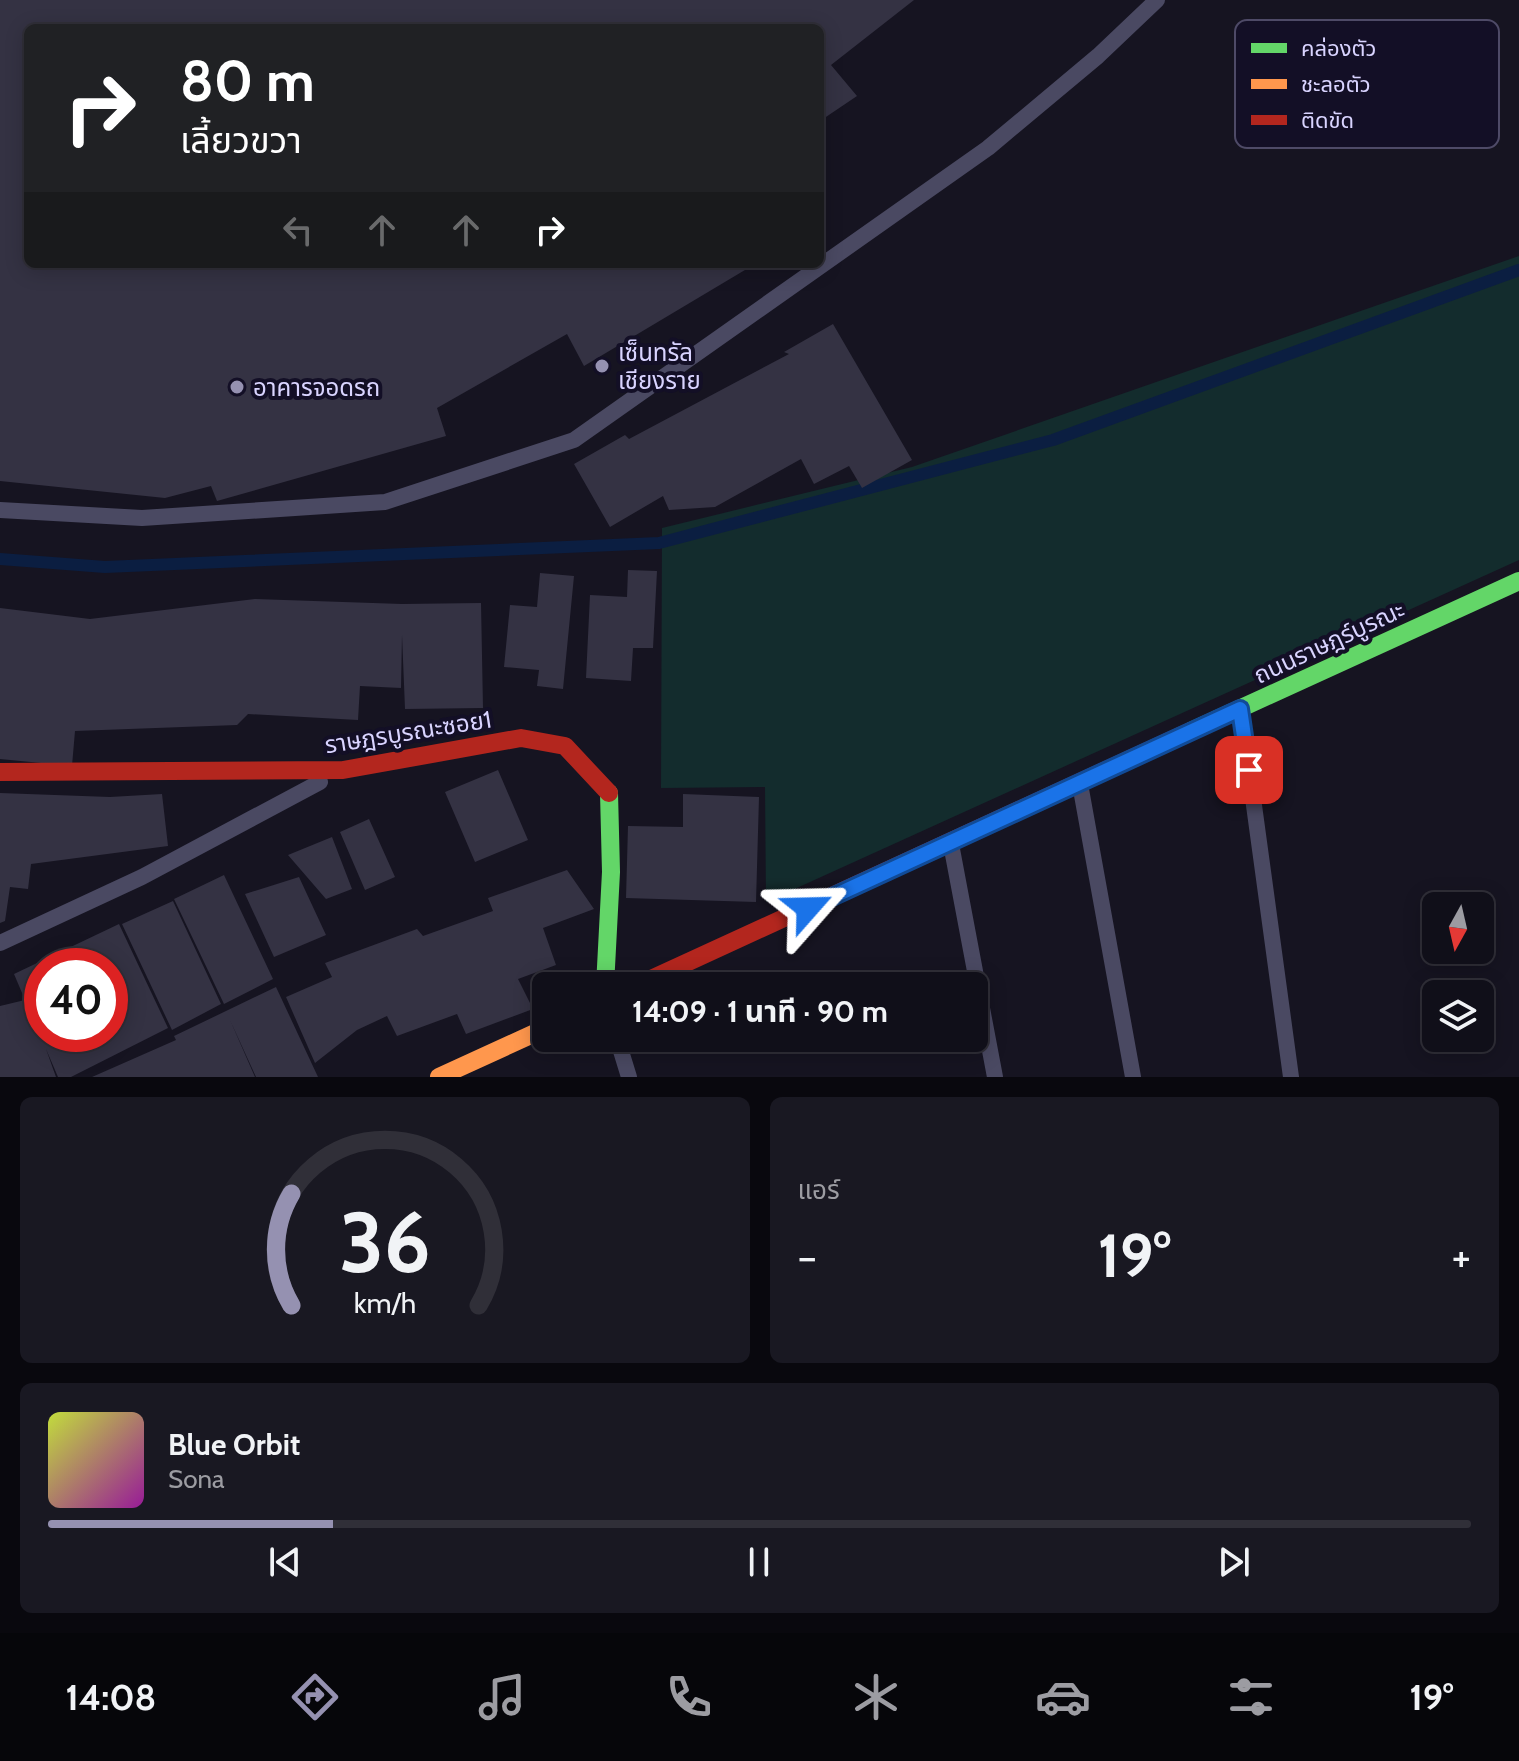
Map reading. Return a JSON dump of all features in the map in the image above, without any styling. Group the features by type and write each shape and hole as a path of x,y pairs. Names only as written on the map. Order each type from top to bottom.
{"street":[{"name":"ถนนราษฎร์บูรณะ","path":"667,972 1519,581"},
{"name":"ราษฎรบูรณะซอย1","path":"0,772 343,770 521,738 565,746 609,789 611,872 606,972"},
{"path":"439,1077 532,1034"}],"lane":[{"path":"824,264 988,148 1098,56 1157,0"},
{"path":"0,510 142,518 385,502 574,440 818,268"},
{"path":"1240,709 1291,1077"},
{"path":"0,943 142,877 343,770"},
{"path":"1079,783 1133,1077"},
{"path":"950,842 995,1077"},
{"path":"621,1052 629,1077"}],"green space":[{"path":"1519,256 1519,560 766,902 765,787 661,788 662,528 912,467"}],"building":[{"name":"อาคารจอดรถ","path":"0,0 914,0 831,65 857,96 824,118 824,24 24,24 24,268 748,268 584,366 567,334 437,408 446,436 217,501 211,486 165,498 0,481"},
{"path":"833,324 912,460 862,488 849,466 814,484 801,459 715,507 669,510 663,496 610,527 574,464 625,435 629,439 789,354 784,352"},
{"path":"628,570 657,571 653,648 633,648 631,681 586,678 590,595 627,597"},
{"path":"540,573 574,576 563,689 537,686 539,670 504,667 510,605 537,607"},
{"path":"255,599 481,603 483,708 405,709 402,635 401,688 360,686 358,720 248,714 237,725 75,731 72,766 0,759 0,608 90,619"},
{"path":"498,770 528,840 475,862 445,792"},
{"path":"0,793 110,797 162,794 168,846 31,864 28,889 10,887 5,921 0,923"},
{"path":"683,794 759,797 756,902 626,898 628,826 683,827"},
{"path":"369,819 395,877 365,890 340,832"},
{"path":"332,837 352,889 326,899 288,855"},
{"path":"567,870 594,909 543,928 556,965 518,979 532,1009 466,1034 457,1014 397,1036 387,1016 357,1030 315,1063 286,997 332,977 325,963 417,929 423,936 493,911 488,898"},
{"path":"224,875 273,979 224,1004 174,899"},
{"path":"299,877 326,935 274,957 245,894"},
{"path":"173,901 221,1004 172,1030 122,924"},
{"path":"119,924 168,1028 128,1048 128,948 69,948"},
{"path":"24,969 24,998 14,974"},
{"path":"276,987 318,1077 256,1077 230,1020 255,1077 92,1077 176,1040 174,1036"},
{"path":"24,1000 24,1052 47,1052 56,1077 0,1077 0,1006"},
{"path":"47,1052 120,1052 71,1077 58,1077"}],"waterway":[{"path":"0,559 105,567 659,543 1053,440 1519,270"}],"traffic: fast":[{"path":"1191,731 1519,581"},
{"path":"606,972 611,872 609,793"}],"traffic: slow":[{"path":"439,1077 532,1034"}],"traffic: jam":[{"path":"666,972 1191,731"},
{"path":"0,772 343,770 521,738 565,746 609,793"}],"place":[{"name":"เซ็นทรัล เชียงราย","path":"602,366"},
{"name":"อาคารจอดรถ","path":"237,387"}],"route":[{"path":"808,908 1240,709 1249,770"}]}
